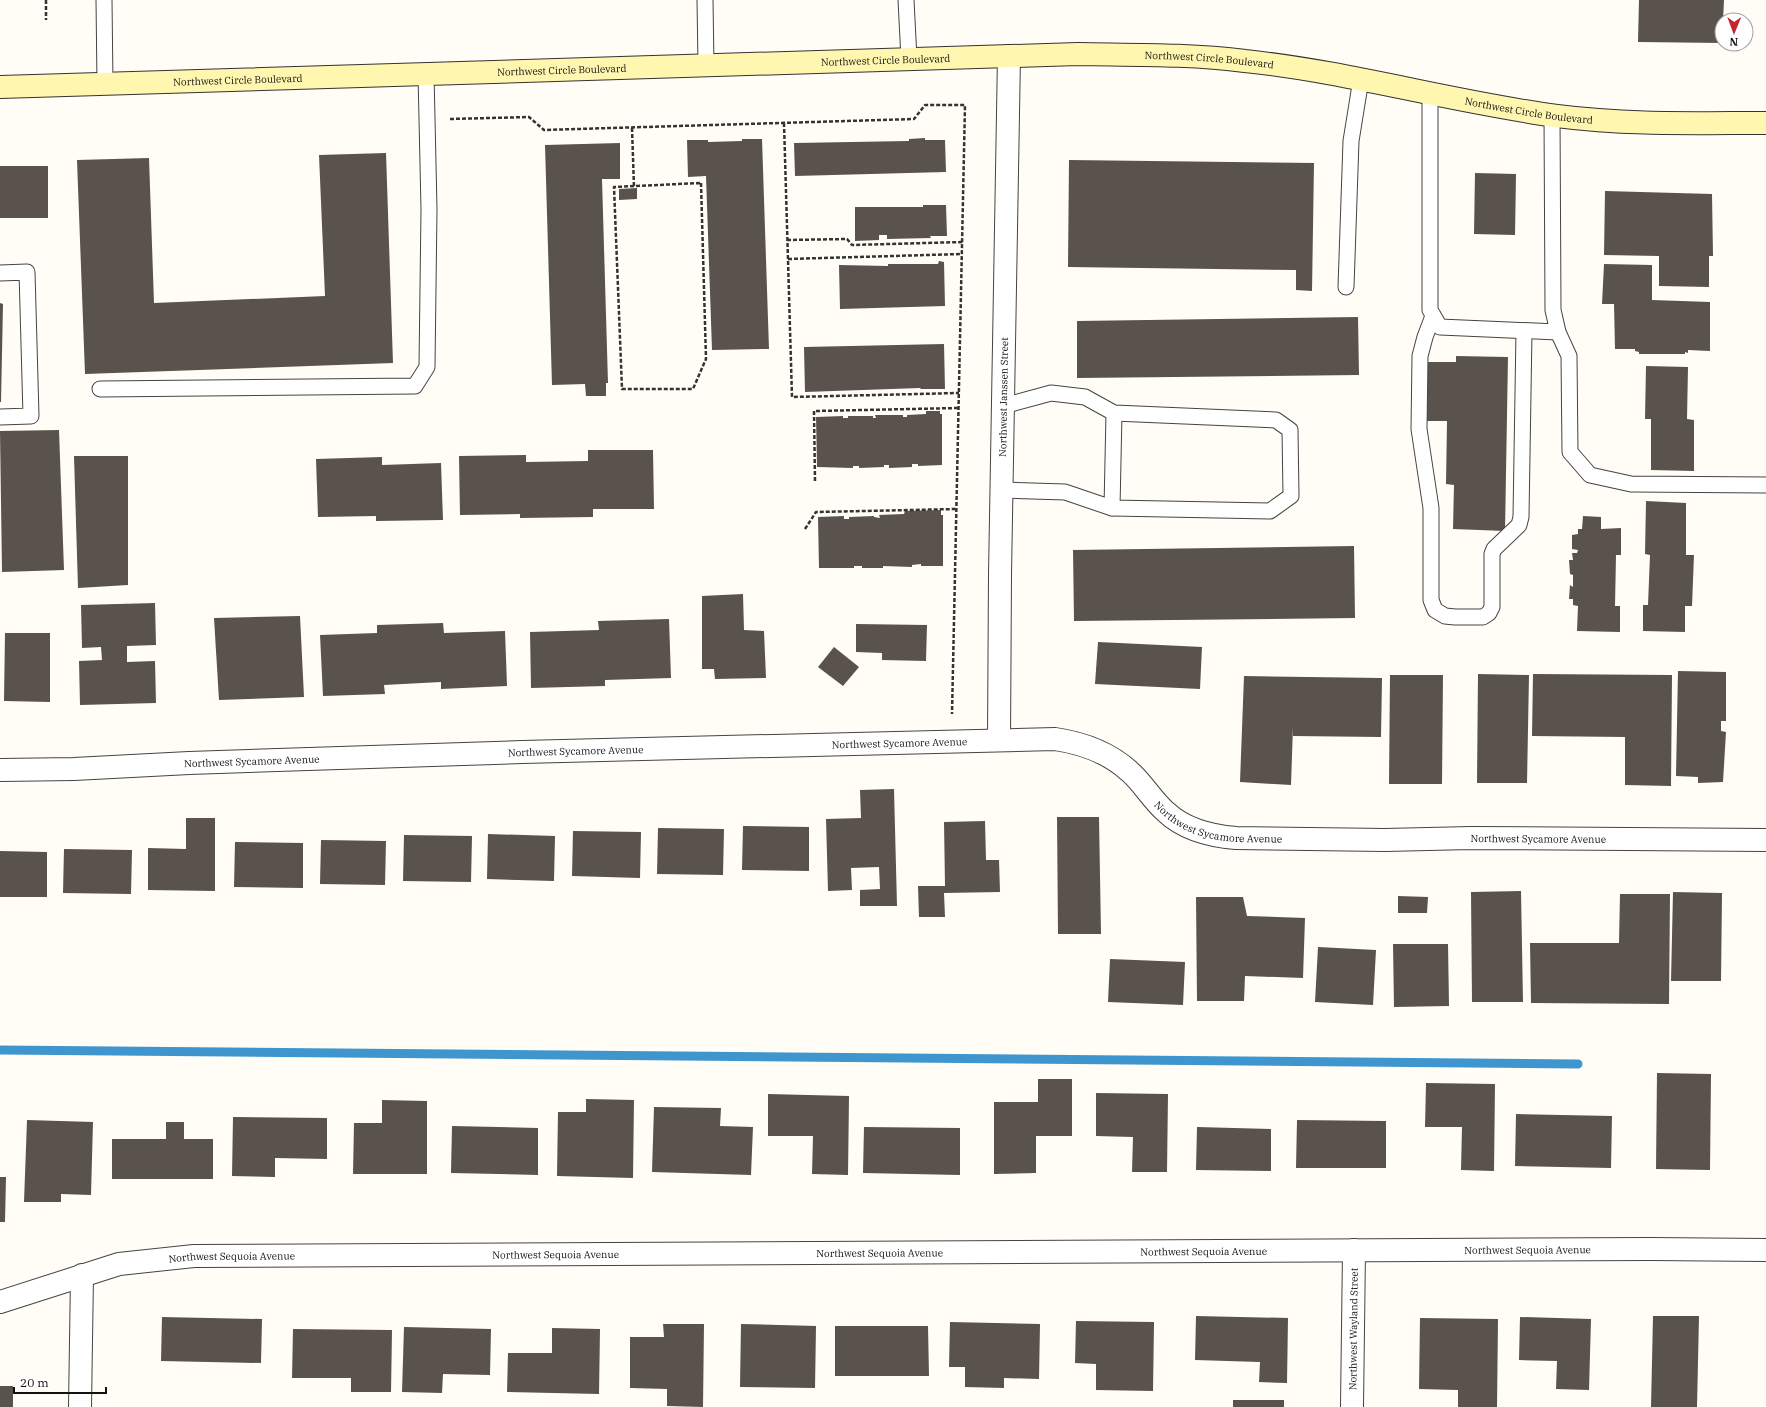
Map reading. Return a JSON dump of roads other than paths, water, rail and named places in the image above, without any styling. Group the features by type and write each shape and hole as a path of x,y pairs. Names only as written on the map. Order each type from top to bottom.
{"main road":[{"name":"Northwest Circle Boulevard","path":"0,87 1078,54 1243,60 1362,79 1484,105 1552,115 1668,124 1766,123"}],"street":[{"name":"Northwest Janssen Street","path":"999,739 1009,56"},
{"name":"Northwest Sycamore Avenue","path":"0,770 74,769 189,763 952,740 1055,739 1078,743 1111,757 1129,771 1166,812 1184,825 1214,836 1236,838 1370,840 1471,838 1766,840"},
{"name":"Northwest Sequoia Avenue","path":"0,1302 119,1264 194,1256 745,1255 848,1252 1651,1248 1766,1250"},
{"name":"Northwest Wayland Street","path":"1352,1407 1354,1250"},
{"path":"80,1407 82,1275"}],"lane":[{"path":"104,0 105,84"},
{"path":"705,0 706,65"},
{"path":"906,0 909,59"},
{"path":"100,389 415,386 427,367 429,208 426,74"},
{"path":"1346,287 1351,141 1362,79"},
{"path":"1430,93 1430,310 1433,316 1440,327 1558,332"},
{"path":"1552,115 1553,310 1558,332 1569,356 1570,452 1590,475 1631,484 1766,485"},
{"path":"0,273 27,272 31,416 0,417"},
{"path":"1433,316 1420,356 1419,429 1431,508 1431,600 1435,610 1445,616 1483,617 1489,613 1492,607 1492,554 1494,549 1519,525 1521,517 1524,331"},
{"path":"1002,490 1065,492 1112,508 1270,510 1291,496 1290,430 1276,420 1114,413 1086,397 1051,393 1003,406"},
{"path":"1112,508 1114,413"}],"waterway":[{"path":"0,1050 1578,1064"}]}
